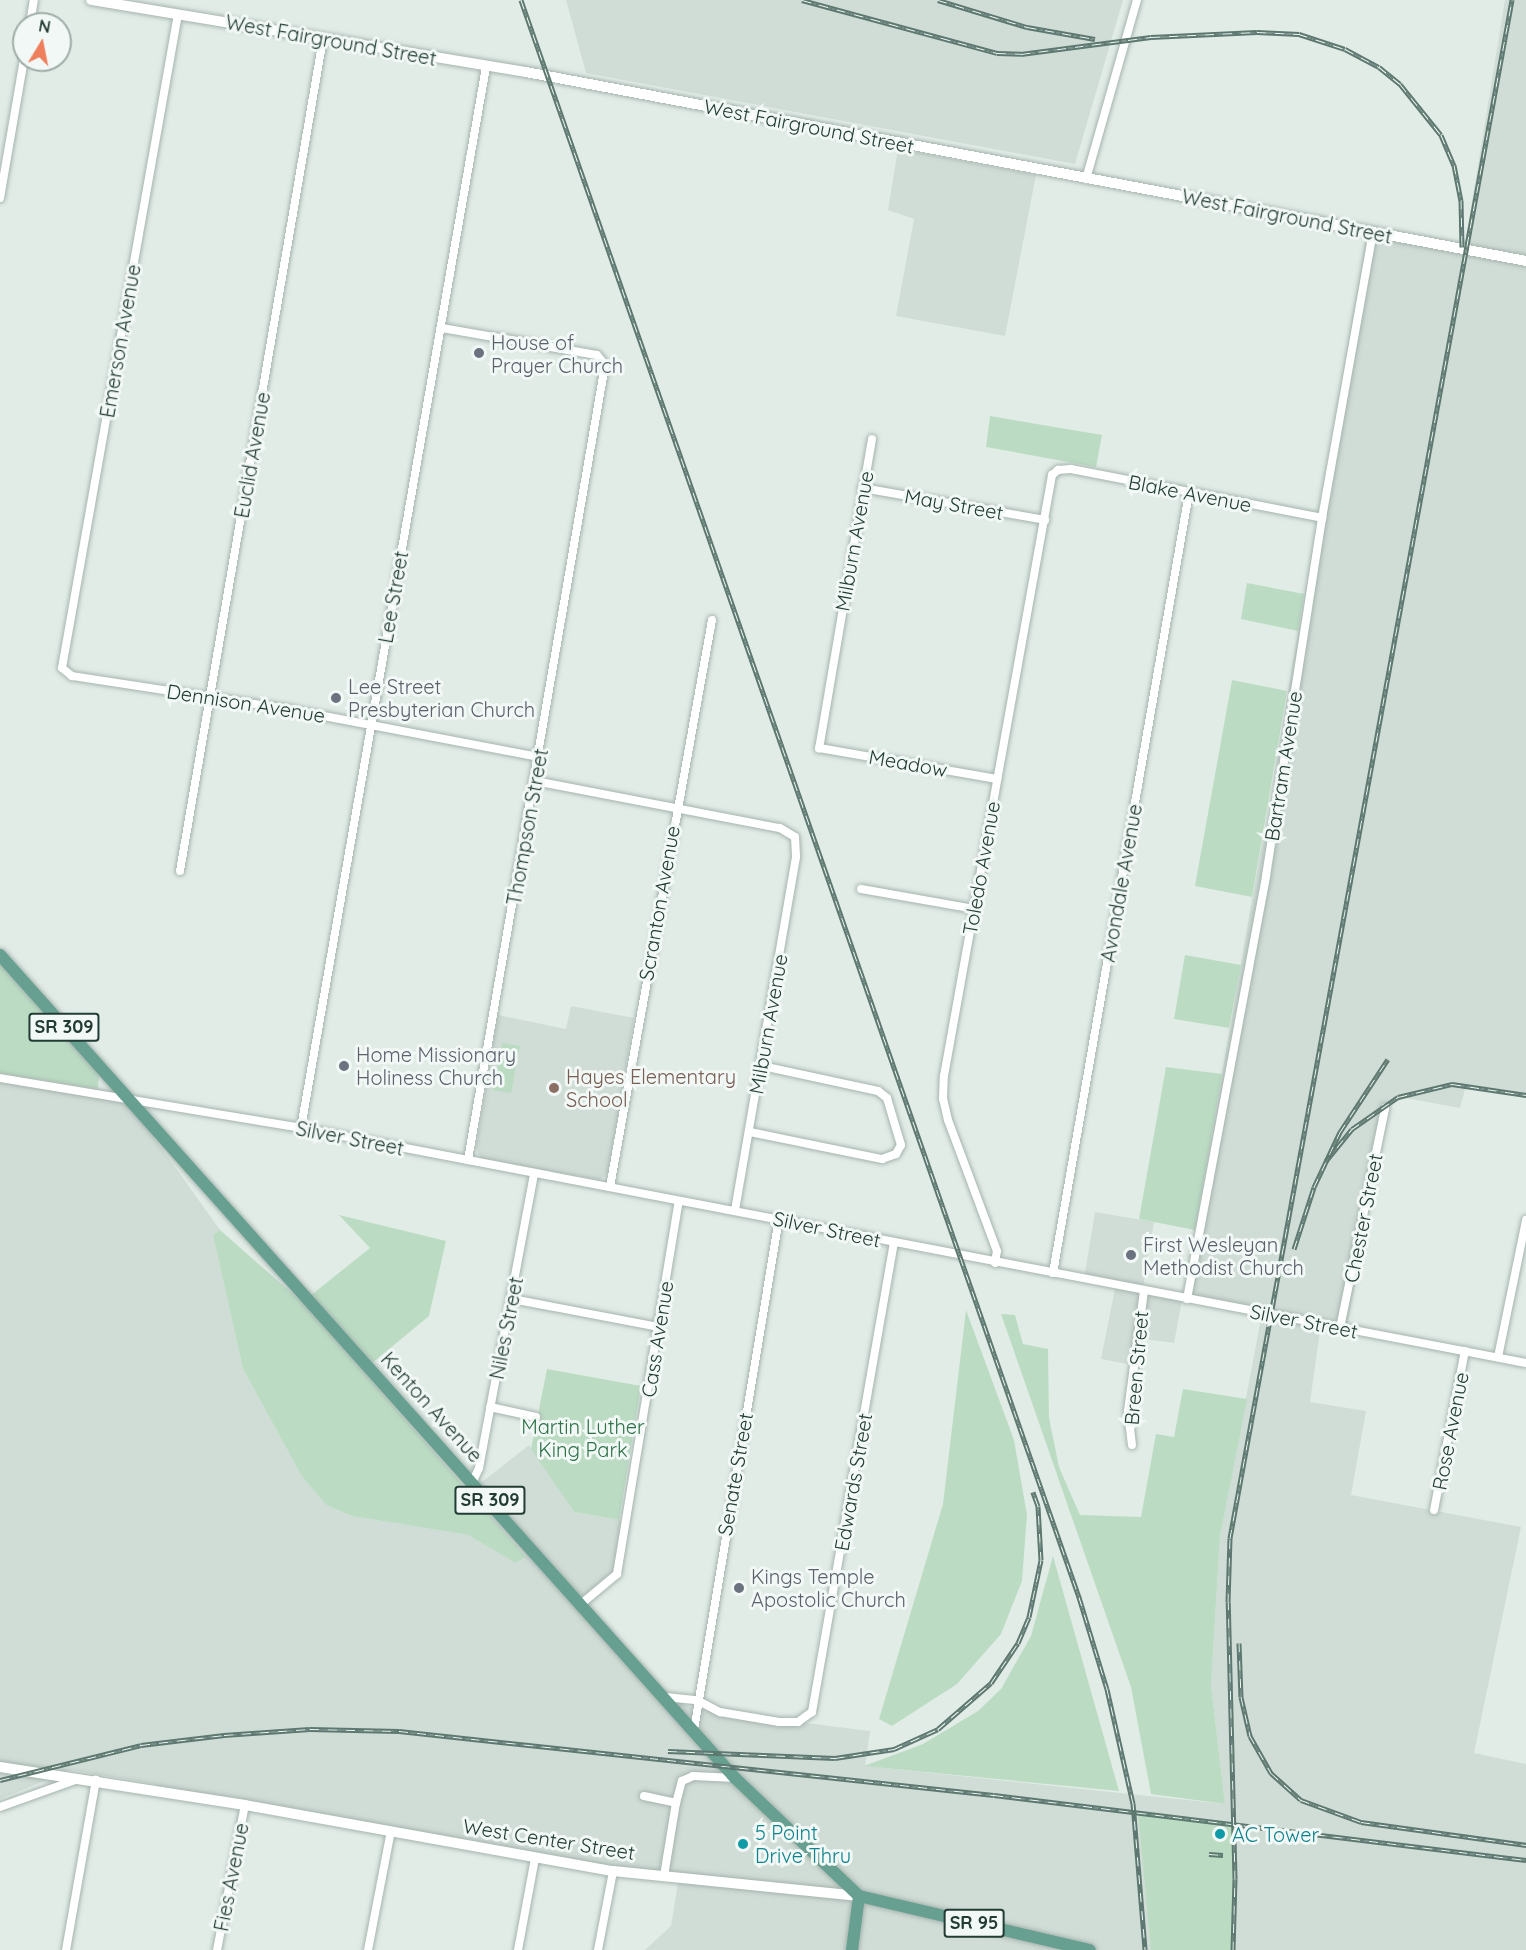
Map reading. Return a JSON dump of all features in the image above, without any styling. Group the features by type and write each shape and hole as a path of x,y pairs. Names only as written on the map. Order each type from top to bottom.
{"main road":[{"name":"SR 309","path":"0,955 127,1098"},
{"name":"Kenton Avenue","path":"127,1098 473,1481 666,1697 735,1778 858,1896"},
{"path":"852,1950 858,1896"},
{"name":"West Center Street","path":"858,1896 1090,1950"}],"street":[{"name":"West Fairground Street","path":"91,0 486,67 1526,261"},
{"path":"1086,179 1137,0"},
{"name":"Emerson Avenue","path":"62,668 178,14"},
{"name":"Euclid Avenue","path":"180,871 323,39"},
{"name":"Lee Street","path":"301,1128 486,67"},
{"path":"0,198 22,72"},
{"name":"Bartram Avenue","path":"1187,1299 1266,876 1322,518 1373,232"},
{"name":"Thompson Street","path":"442,328 597,355 605,365 468,1160"},
{"name":"Milburn Avenue","path":"819,748 872,439"},
{"name":"Blake Avenue","path":"1058,470 1322,518"},
{"name":"Toledo Avenue","path":"995,1263 997,1251 943,1099 974,909 1050,482 1058,470"},
{"name":"May Street","path":"862,488 1045,520"},
{"name":"Avondale Avenue","path":"1053,1273 1189,493"},
{"name":"Scranton Avenue","path":"610,1187 712,620"},
{"name":"Dennison Avenue","path":"62,668 72,676 209,696 539,757"},
{"name":"Meadow","path":"819,748 997,779"},
{"path":"535,781 676,810"},
{"name":"Milburn Avenue","path":"676,810 780,828 795,837 796,856 762,1066 735,1211"},
{"path":"861,889 974,909"},
{"path":"750,1132 882,1159 896,1154 901,1145 887,1098 878,1090 762,1066"},
{"name":"Silver Street","path":"0,1078 301,1128 779,1219 894,1244 1526,1363"},
{"name":"Chester Street","path":"1341,1328 1384,1108"},
{"name":"Niles Street","path":"473,1481 479,1468 534,1173"},
{"name":"Cass Avenue","path":"581,1604 617,1574 679,1201"},
{"name":"Senate Street","path":"694,1730 697,1700 779,1219"},
{"path":"1498,1357 1526,1220"},
{"name":"Edwards Street","path":"697,1700 720,1712 779,1722 807,1718 814,1706 894,1244"},
{"name":"Breen Street","path":"1132,1445 1128,1411 1144,1291"},
{"path":"512,1299 659,1327"},
{"name":"Rose Avenue","path":"1434,1510 1466,1351"},
{"path":"490,1407 536,1417"},
{"path":"666,1697 697,1700"},
{"name":"West Center Street","path":"0,1767 96,1780 245,1805 613,1871 858,1896"},
{"path":"664,1876 682,1781 693,1776 735,1778"},
{"path":"0,1807 81,1778"},
{"path":"66,1950 96,1780"},
{"path":"644,1796 676,1803"},
{"name":"Fies Avenue","path":"217,1950 245,1805"},
{"path":"368,1950 391,1831"},
{"path":"518,1950 535,1858"},
{"path":"598,1950 613,1871"}],"shaded area":[{"path":"566,0 1123,0 1075,164 586,73"},
{"path":"1505,0 1526,0 1526,1098 1466,1086 1460,1108 1406,1098 1389,1104 1347,1326 1321,1324 1310,1402 1366,1411 1351,1495 1521,1527 1474,1753 1526,1764 1526,1950 645,1950 671,1926 679,1877 155,1792 156,1784 71,1770 0,1799 0,1073 122,1093 220,1230 213,1235 243,1369 301,1475 326,1505 352,1516 468,1535 517,1563 526,1556 469,1492 529,1445 574,1512 629,1522 620,1573 582,1607 654,1688 693,1709 870,1731 865,1766 1225,1804 1211,1685 1220,1536 1262,1313 1192,1297 1201,1231 1195,1230 1368,228 1465,244"},
{"path":"898,149 1036,175 1005,336 896,316 914,219 888,210"},
{"name":"Hayes Elementary School","path":"571,1006 634,1018 608,1173 600,1180 480,1158 476,1148 498,1015 566,1029"},
{"path":"1095,1212 1154,1222 1143,1287 1183,1295 1174,1343 1138,1338 1133,1365 1101,1359 1116,1284 1084,1279"}],"green space":[{"path":"990,416 1102,435 1096,467 986,447"},
{"path":"1247,583 1304,594 1298,631 1241,619"},
{"path":"1232,680 1287,691 1252,897 1195,886"},
{"path":"1185,955 1241,965 1229,1028 1174,1019"},
{"path":"0,964 99,1072 98,1089 0,1073"},
{"path":"502,1043 520,1046 511,1093 493,1090"},
{"path":"1166,1067 1222,1074 1195,1230 1139,1219"},
{"path":"339,1215 446,1241 429,1316 371,1364 310,1296 370,1248"},
{"path":"220,1230 303,1303 526,1557 516,1563 468,1535 352,1516 326,1505 301,1475 243,1369 213,1235"},
{"path":"966,1310 1014,1440 1027,1515 1022,1581 1001,1634 957,1684 892,1726 879,1719 943,1504"},
{"path":"1001,1314 1015,1315 1023,1344 1048,1349 1049,1418 1059,1467 1080,1515 1141,1517 1156,1434 1174,1437 1183,1389 1247,1399 1220,1536 1211,1685 1225,1804 1151,1794 1131,1687"},
{"name":"Martin Luther King Park","path":"547,1369 641,1386 619,1520 574,1512 531,1449"},
{"path":"1053,1556 1119,1791 864,1766 923,1744 978,1711 1001,1689 1031,1636"},
{"path":"1138,1811 1234,1824 1233,1950 1151,1950"}],"railway":[{"path":"521,0 1079,1597 1107,1689 1133,1803 1145,1950"},
{"path":"802,0 997,53 1021,54 1151,37 1257,32 1299,34 1345,49 1379,67 1400,84 1441,135 1454,165 1461,200 1462,247"},
{"path":"938,0 1027,27 1095,39"},
{"path":"1233,1950 1235,1879 1228,1602 1230,1538 1512,0"},
{"path":"1294,1249 1314,1187 1340,1132 1388,1059"},
{"path":"1326,1161 1352,1129 1398,1097 1452,1084 1526,1095"},
{"path":"668,1751 835,1758 894,1749 938,1729 991,1683 1018,1643 1029,1617 1041,1560 1038,1506 1033,1492"},
{"path":"1239,1643 1241,1697 1250,1736 1271,1773 1301,1800 1361,1822 1526,1845"},
{"path":"0,1780 141,1745 224,1735 310,1729 399,1731 994,1795 1526,1860"},
{"path":"1209,1854 1223,1855"}],"place":[{"name":"House of Prayer Church","path":"479,353"},
{"name":"Lee Street Presbyterian Church","path":"336,698"},
{"name":"Home Missionary Holiness Church","path":"344,1066"},
{"name":"Hayes Elementary School","path":"554,1088"},
{"name":"First Wesleyan Methodist Church","path":"1131,1255"},
{"name":"Kings Temple Apostolic Church","path":"739,1588"},
{"name":"AC Tower","path":"1220,1834"},
{"name":"5 Point Drive Thru","path":"743,1844"}]}
